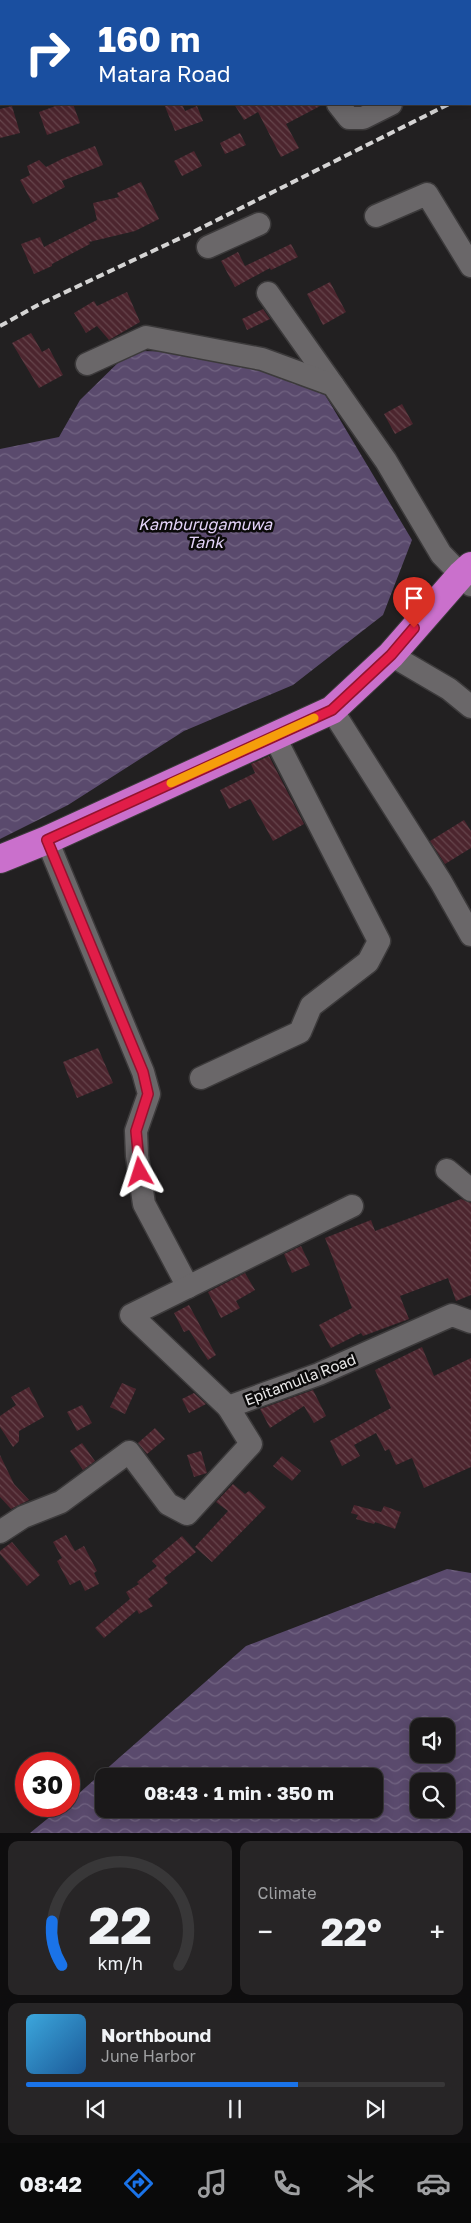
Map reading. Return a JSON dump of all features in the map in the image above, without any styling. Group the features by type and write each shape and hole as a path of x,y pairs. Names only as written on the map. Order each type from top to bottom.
{"highway":[{"path":"0,859 47,840 332,710 391,655 468,576"}],"street":[{"path":"339,105 349,118 363,118 389,105"},
{"path":"376,216 427,194 471,266"},
{"path":"208,247 259,224"},
{"path":"268,293 386,461 441,554 468,576"},
{"path":"87,364 146,337 262,358 333,386"},
{"path":"391,655 449,689 471,707"},
{"path":"332,710 441,882 471,935"},
{"path":"201,1078 300,1032 311,1006 336,989 368,962 378,941 274,736"},
{"path":"47,840 143,1072 148,1094 136,1131 137,1156 144,1204 188,1286"},
{"path":"447,1170 471,1190"},
{"path":"228,1407 131,1315 352,1206"},
{"name":"Epitamulla Road","path":"0,1532 23,1517 61,1502 129,1452 168,1504 187,1514 251,1444 228,1407 319,1374 452,1315 471,1322"}],"water":[{"name":"Kamburugamuwa Tank","path":"130,351 221,352 321,388 412,540 383,615 293,685 184,731 68,805 0,839 0,449 59,437 80,400"},
{"path":"447,1569 471,1573 471,1833 30,1833 50,1817 80,1817 80,1792 95,1779 95,1818 383,1818 383,1768 108,1768 246,1646"}],"building":[{"path":"58,105 73,105 80,123 47,135 39,112"},
{"path":"164,105 182,105 185,111 197,106 203,121 175,131"},
{"path":"235,105 322,105 286,124 299,148 281,157 258,112 244,120"},
{"path":"12,106 20,133 0,138 0,109"},
{"path":"240,133 246,145 225,154 220,143"},
{"path":"95,146 103,165 62,181 65,187 33,204 20,180 30,175 27,166 39,160 46,167"},
{"path":"194,151 202,166 182,176 174,161"},
{"path":"141,182 159,219 135,231 89,242 90,244 34,274 21,244 40,237 44,247 97,220 93,203 119,197 117,193"},
{"path":"291,244 298,257 271,270 270,268 235,287 221,261 238,252 245,266"},
{"path":"330,282 346,312 323,325 307,294"},
{"path":"127,292 140,322 109,340 97,326 86,333 74,313 94,301 97,306"},
{"path":"263,309 270,319 247,330 242,319"},
{"path":"31,333 42,352 49,348 63,375 39,388 12,343"},
{"path":"402,404 413,424 395,434 384,414"},
{"path":"269,756 304,824 273,841 250,799 229,809 220,790 255,773 251,764"},
{"path":"464,820 471,831 471,848 445,864 430,841"},
{"path":"98,1048 113,1083 77,1098 63,1062"},
{"path":"461,1199 471,1203 471,1295 456,1301 448,1278 400,1296 409,1319 363,1336 361,1333 331,1348 319,1325 352,1308 325,1238 371,1220 375,1231"},
{"path":"301,1246 310,1265 292,1273 284,1254"},
{"path":"245,1273 255,1290 236,1301 240,1308 221,1318 208,1292"},
{"path":"189,1305 216,1355 208,1360 189,1330 184,1332 174,1313"},
{"path":"422,1347 434,1376 471,1358 471,1467 424,1488 412,1458 396,1465 389,1449 385,1451 376,1433 354,1445 360,1456 342,1466 330,1441 391,1408 375,1370"},
{"path":"122,1383 136,1389 125,1414 110,1407"},
{"path":"29,1387 44,1417 19,1431 19,1441 13,1447 0,1427 0,1416 16,1405 11,1397"},
{"path":"313,1390 326,1416 314,1423 304,1406 270,1428 260,1409"},
{"path":"194,1393 206,1404 189,1413 182,1399"},
{"path":"82,1405 92,1423 77,1431 67,1412"},
{"path":"155,1428 165,1439 147,1454 138,1443"},
{"path":"82,1443 95,1461 83,1470 70,1451"},
{"path":"201,1451 207,1473 194,1477 187,1455"},
{"path":"0,1455 14,1484 29,1500 11,1509 0,1497"},
{"path":"282,1456 301,1471 292,1481 273,1466"},
{"path":"233,1484 245,1494 249,1491 266,1507 212,1562 195,1547 228,1511 216,1502"},
{"path":"354,1505 381,1512 384,1506 401,1512 395,1529 375,1522 374,1524 356,1519 358,1515 351,1513"},
{"path":"66,1535 75,1551 84,1546 97,1571 94,1573 99,1584 85,1591 80,1580 70,1585 57,1561 62,1558 53,1542"},
{"path":"182,1536 196,1552 164,1578 168,1583 148,1599 153,1606 139,1614 137,1610 104,1638 95,1628 130,1599 126,1592 139,1584 137,1582 157,1566 152,1561"},
{"path":"12,1542 40,1575 27,1586 0,1554 0,1551"}],"railway":[{"path":"0,326 38,305 191,233 447,105"}],"slow traffic":[{"path":"171,783 314,718"}],"route":[{"path":"140,1172 136,1131 148,1094 143,1072 47,840 332,710 391,655 414,628"}]}
